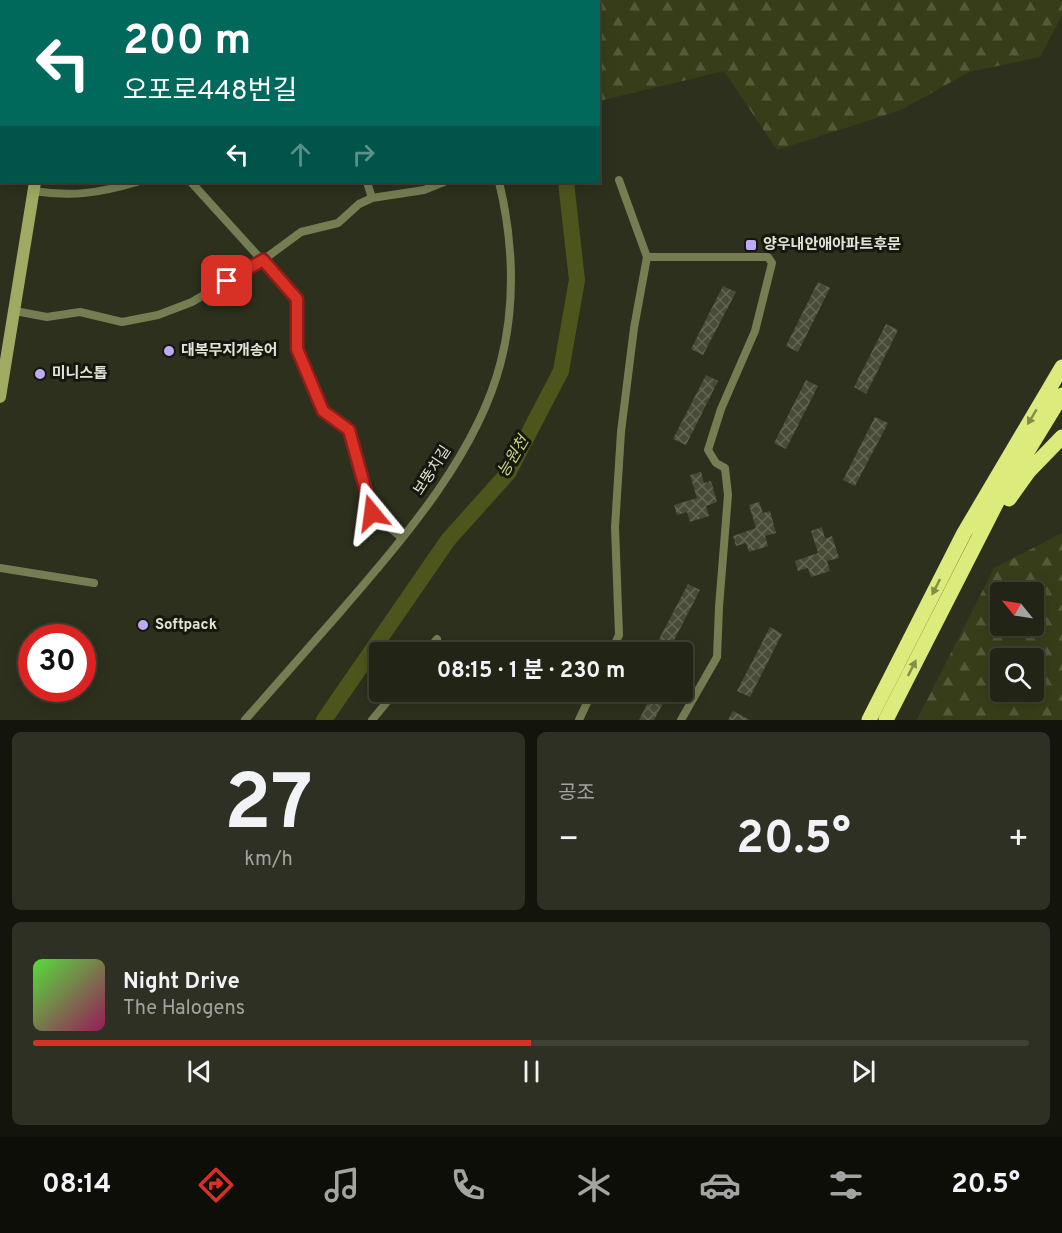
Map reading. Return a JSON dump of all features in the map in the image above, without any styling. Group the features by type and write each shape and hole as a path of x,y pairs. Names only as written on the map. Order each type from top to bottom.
{"highway":[{"path":"870,720 964,533 1062,367"},
{"path":"886,720 999,498 1062,395"},
{"path":"966,560 1029,471 1062,437"}],"street":[{"path":"616,642 619,635 615,527 621,432 634,328 647,257 619,180"},
{"path":"0,397 34,186 61,195 79,195 133,183"},
{"path":"192,183 297,299 297,349 323,411 349,430 372,513 402,538"},
{"path":"367,183 372,198"},
{"path":"15,311 47,317 80,312 122,322 138,321 159,315 192,302 263,260 302,232 338,223 358,204 372,198 424,190 442,183"},
{"name":"보뚱치길","path":"245,720 402,538 456,464 488,399 501,362 508,323 511,280 503,199 499,183"},
{"path":"647,257 768,257 772,263 755,331 721,409 708,450 716,463 725,468 728,495 717,657 681,720"},
{"path":"0,568 94,583"},
{"path":"372,720 386,702"},
{"path":"579,720 587,702"}],"green space":[{"path":"600,0 1062,1 1062,15 1040,57 969,72 901,110 777,150 724,71 600,101"},
{"path":"1062,533 1062,720 917,720 994,568"}],"building":[{"path":"818,282 830,288 798,352 786,346"},
{"path":"723,286 736,292 703,355 691,349"},
{"path":"886,324 898,330 866,394 854,387"},
{"path":"706,375 718,381 686,445 673,439"},
{"path":"806,380 818,386 786,449 774,443"},
{"path":"875,417 888,423 855,486 843,480"},
{"path":"701,472 704,483 711,481 717,502 706,506 709,516 690,522 687,512 677,515 674,505 697,498 690,475"},
{"path":"759,502 763,513 770,511 776,533 765,536 768,546 749,552 746,543 736,546 733,536 756,528 749,505"},
{"path":"822,527 825,539 832,536 839,558 827,561 830,571 811,577 808,568 798,571 795,561 818,553 811,531"},
{"path":"688,584 700,590 673,642 658,642"},
{"path":"770,627 782,634 750,697 737,691"},
{"path":"648,702 664,702 654,720 639,720"},
{"path":"733,711 750,720 728,720"}],"waterway":[{"name":"능원천","path":"324,720 448,540 508,473 561,371 577,280 566,183"}],"place":[{"name":"양우내안애아파트후문","path":"751,245"},
{"name":"대복무지개송어","path":"169,351"},
{"name":"미니스톱","path":"40,374"},
{"name":"Softpack","path":"143,625"}],"route":[{"path":"227,281 263,260 297,299 297,349 323,411 349,430 372,513"}]}
